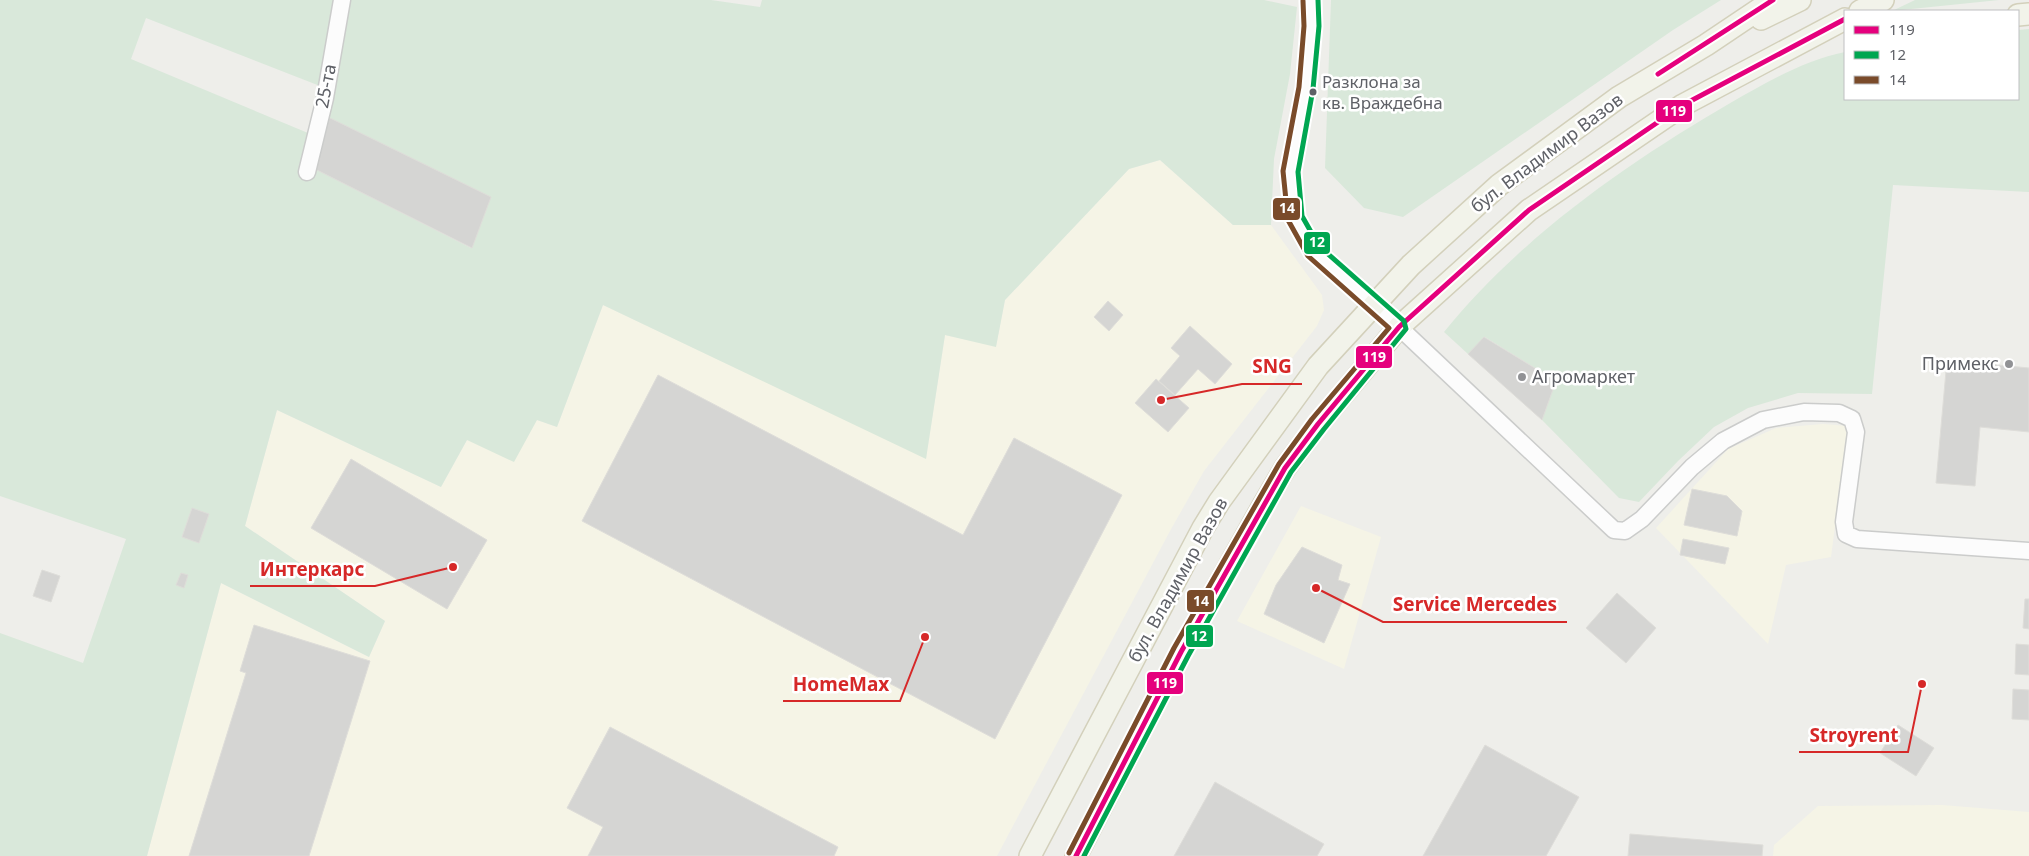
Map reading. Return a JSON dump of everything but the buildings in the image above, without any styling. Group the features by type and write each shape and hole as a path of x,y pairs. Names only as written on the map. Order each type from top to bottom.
{"main road":[{"path":"1706,45 1773,0"},
{"path":"1706,45 1800,0"},
{"path":"1862,10 1883,0"},
{"name":"бул. Владимир Вазов","path":"1076,856 1181,652 1264,504 1286,468 1318,424 1399,327 1529,210 1683,105 1844,20"},
{"path":"1819,32 1844,30"},
{"name":"бул. Владимир Вазов","path":"1030,856 1203,528 1219,502 1318,366 1411,265 1499,185 1620,97 1706,45"}],"street":[{"name":"25-та","path":"307,172 325,98 342,0"},
{"path":"1310,0 1312,26 1306,88 1290,172 1295,218 1313,251 1375,304 1614,530 1625,531 1642,519 1692,466 1723,441 1762,420 1804,412 1839,413 1852,419 1856,432 1844,522 1846,534 1858,539 2029,551"}],"shaded area":[{"path":"1160,160 1233,225 1271,225 1322,295 1324,310 1317,326 1204,471 1170,531 997,856 147,856 221,583 369,657 385,621 245,526 277,410 441,487 467,440 537,420 557,427 603,305 926,458 945,335 996,346 1005,300 1129,169"},
{"path":"1823,424 1848,426 1831,557 1786,565 1768,644 1656,528 1728,449 1776,428"},
{"path":"1301,506 1381,537 1344,669 1237,621"},
{"path":"1942,805 2029,812 2029,856 1773,856 1774,845 1818,806"}],"green space":[{"path":"0,0 342,0 320,86 146,18 131,59 308,133 307,171 315,169 471,248 490,197 328,117 350,0 711,0 760,7 762,0 1264,0 1297,7 1290,74 1274,159 1271,225 1233,225 1160,160 1129,169 1005,300 996,347 945,335 926,459 603,305 557,427 537,420 514,462 467,440 441,487 277,410 245,526 385,621 369,657 221,583 147,856 0,856 0,633 83,663 126,539 0,496"},
{"path":"1331,0 1721,0 1673,30 1403,217 1364,208 1325,168"},
{"path":"1915,0 1999,0 1902,10 1894,10"},
{"path":"2029,29 2029,192 1893,185 1872,394 1798,393 1748,408 1714,427 1639,502 1619,498 1542,420 1556,381 1485,337 1468,354 1444,332 1474,297 1507,265 1578,204 1654,150 1732,102 1773,80 1815,60 1844,52 1844,100 2019,100 2019,30"}],"transit line":[{"name":"12","path":"1084,856 1188,656 1291,472 1406,329 1404,321 1319,246 1302,216 1298,172 1313,89 1319,26 1318,0"},
{"name":"119","path":"1658,74 1773,0"},
{"name":"14","path":"1069,853 1174,648 1279,464 1312,419 1389,328 1308,256 1288,220 1283,171 1299,87 1304,26 1303,1"},
{"name":"119","path":"1076,856 1181,652 1285,468 1318,424 1399,327 1529,210 1683,105 1844,20"}],"place":[{"name":"Разклона за кв. Враждебна","path":"1313,92"},
{"name":"Примекс","path":"2009,364"},
{"name":"Агромаркет","path":"1522,377"},
{"name":"SNG","path":"1161,400"},
{"name":"Интеркарс","path":"453,567"},
{"name":"Service Mercedes","path":"1316,588"},
{"name":"HomeMax","path":"925,637"},
{"name":"Stroyrent","path":"1922,684"}]}
